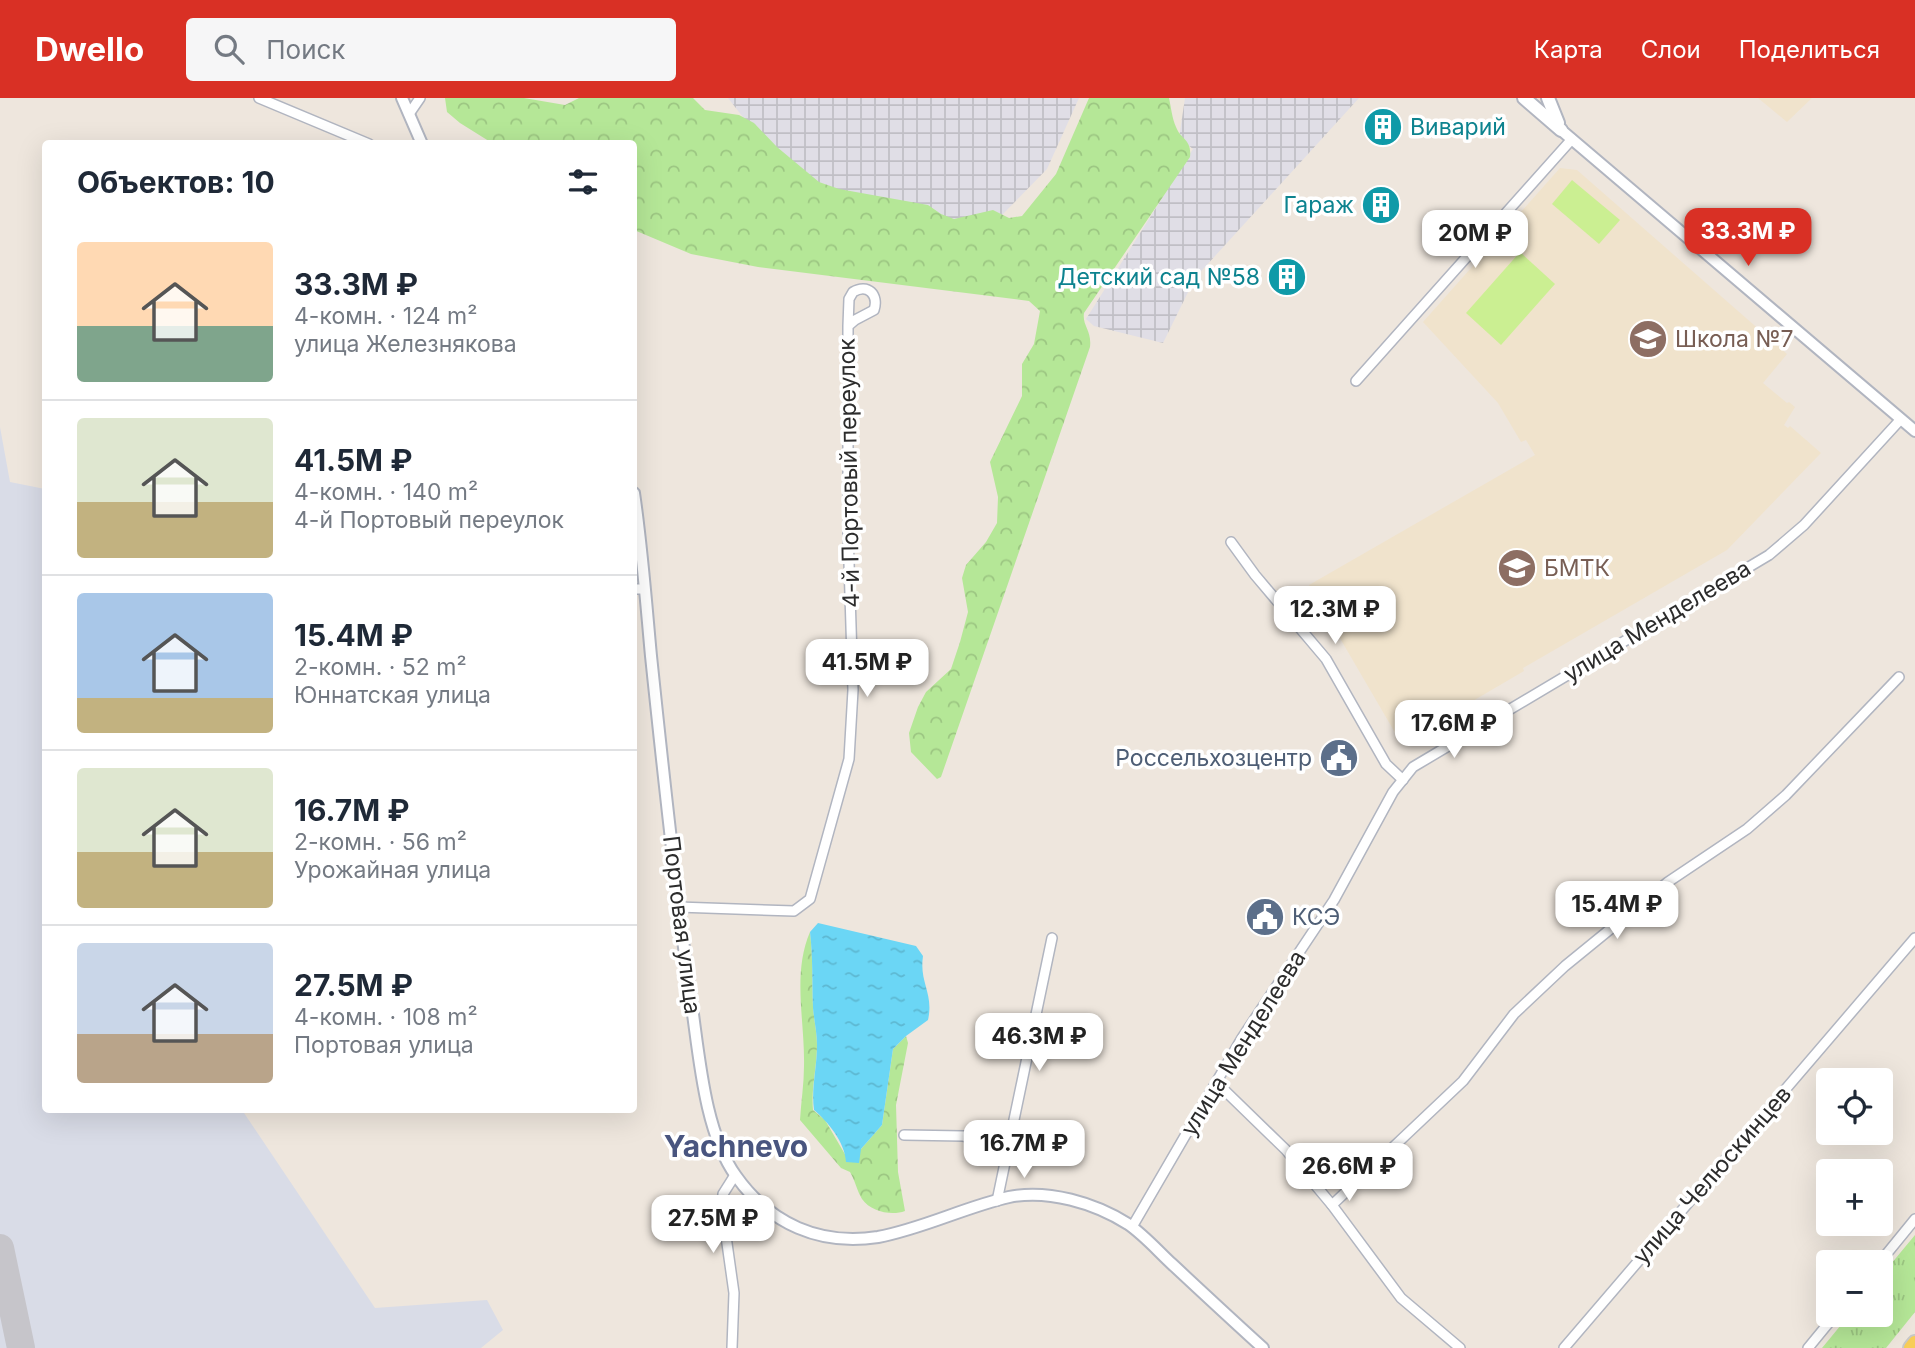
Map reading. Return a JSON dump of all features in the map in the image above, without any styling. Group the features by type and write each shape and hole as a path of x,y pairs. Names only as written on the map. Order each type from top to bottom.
{"main road":[{"path":"1524,98 1561,130"},
{"path":"1548,98 1561,130"},
{"path":"1911,1348 1915,1343"}],"street":[{"path":"259,98 359,140"},
{"path":"402,98 420,140"},
{"path":"409,114 419,98"},
{"path":"1561,130 1915,431"},
{"path":"1356,381 1572,139"},
{"name":"4-й Портовый переулок","path":"678,907 794,911 810,899 849,759 853,690 848,531 848,326"},
{"name":"улица Менделеева","path":"1132,1227 1249,1027 1334,900 1378,817 1413,767 1769,555 1804,525 1901,419"},
{"path":"1231,542 1255,575 1326,659 1386,764 1403,780"},
{"name":"Портовая улица","path":"637,551 639,589 678,907 704,1085 711,1116 735,1175 763,1206 798,1230 848,1240 880,1236 1013,1196 1068,1199 1102,1211 1132,1227 1263,1348"},
{"path":"1332,1205 1454,1091 1514,1014 1565,966 1668,882 1747,829 1786,795 1899,677"},
{"path":"997,1201 1052,938"},
{"name":"улица Челюскинцев","path":"1564,1348 1915,938"},
{"path":"1216,1082 1286,1150 1332,1205 1401,1298 1460,1348"},
{"path":"904,1135 963,1136 1009,1145"},
{"path":"732,1348 734,1293 722,1208 723,1194 735,1175"},
{"path":"1890,1250 1915,1219"},
{"path":"1808,1348 1825,1327"}],"shaded area":[{"path":"728,98 1079,98 1047,169 1001,216 945,227 824,196 768,149"},
{"path":"1185,98 1359,98 1195,278 1163,343 1094,326 1086,319 1193,149 1179,138"},
{"path":"1758,98 1812,98 1787,122"},
{"path":"1560,168 1577,170 1787,354 1763,383 1795,407 1784,425 1788,428 1790,426 1821,453 1727,550 1523,668 1524,671 1401,743 1309,585 1535,455 1526,440 1521,442 1498,403 1423,322"},
{"path":"0,427 10,482 42,488 42,1113 244,1113 375,1308 487,1300 503,1330 481,1348 0,1348"}],"green space":[{"path":"445,98 524,98 565,105 579,98 693,98 705,110 739,115 754,123 777,147 819,182 839,189 928,205 954,219 993,210 1009,218 1022,216 1056,174 1089,98 1169,98 1175,124 1188,143 1190,157 1084,313 1090,347 941,777 937,779 911,752 909,733 926,692 951,669 968,612 962,578 966,565 986,542 997,523 998,497 990,462 1022,396 1022,364 1034,344 1040,311 1029,301 758,267 691,254 637,231 637,140 487,140 447,112"},
{"path":"1572,180 1620,220 1599,244 1552,204"},
{"path":"1520,252 1555,284 1501,345 1466,313"},
{"path":"810,932 817,1045 813,1110 825,1120 846,1156 861,1149 882,1125 893,1049 906,1036 908,1043 896,1105 898,1172 905,1211 882,1212 866,1203 860,1196 850,1172 841,1168 800,1120 804,1049 800,981"},
{"path":"1915,1235 1915,1312 1886,1348 1822,1348 1839,1327 1893,1327 1893,1262"}],"water":[{"path":"818,923 916,946 923,956 923,974 929,1002 928,1020 893,1049 882,1125 861,1149 859,1163 846,1162 843,1147 835,1133 814,1110 817,1045 810,932"}],"taxiway":[{"path":"0,1248 21,1348"}],"place":[{"name":"Виварий","path":"1383,127"},
{"name":"Гараж","path":"1381,205"},
{"name":"Детский сад №58","path":"1287,277"},
{"name":"Школа №7","path":"1648,339"},
{"name":"БМТК","path":"1517,568"},
{"name":"Россельхозцентр","path":"1339,758"},
{"name":"КСЭ","path":"1265,917"}],"district":[{"name":"Yachnevo","path":"736,1147"}]}
